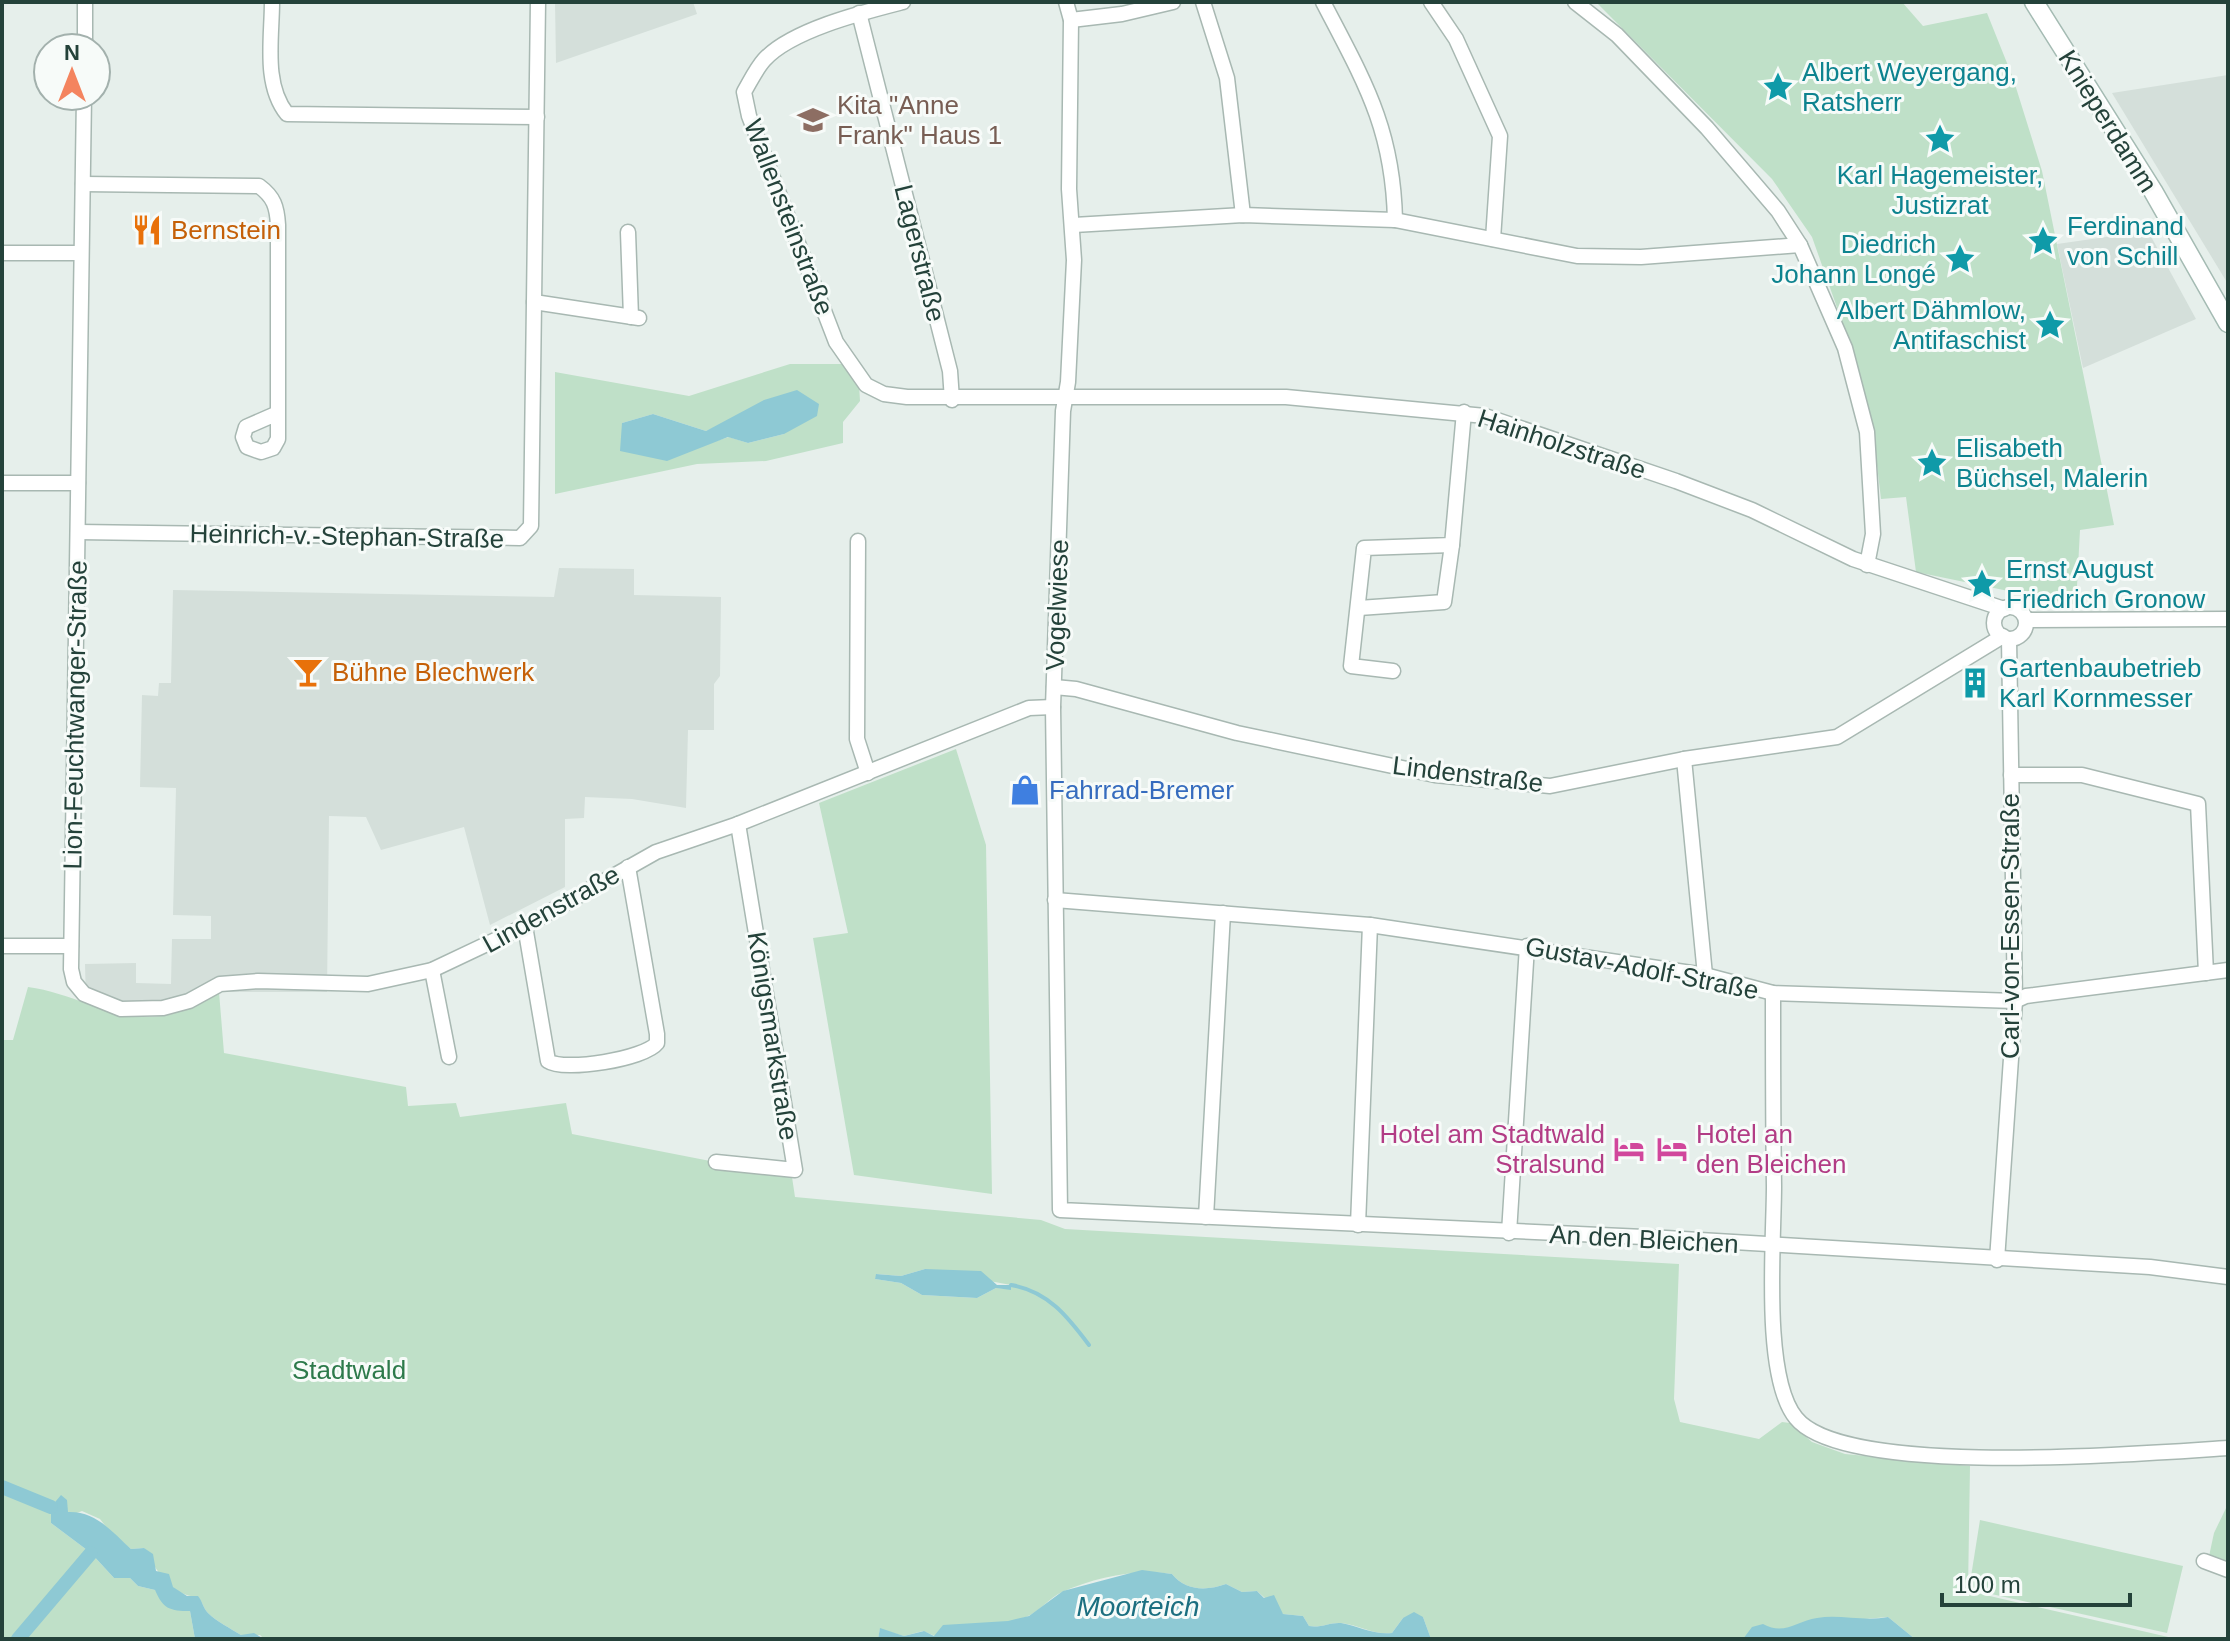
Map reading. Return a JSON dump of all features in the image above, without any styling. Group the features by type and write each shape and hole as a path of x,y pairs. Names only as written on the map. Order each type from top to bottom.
{"main road":[{"name":"Knieperdamm","path":"2034,2 2153,191 2228,323"}],"street":[{"path":"85,2 85,32"},
{"path":"272,2 272,77 276,100 287,114 537,117"},
{"name":"Heinrich-v.-Stephan-Straße","path":"78,532 520,538 531,526 538,2"},
{"name":"Wallensteinstraße","path":"903,2 859,13 794,40 765,59 744,92 749,116 836,342 855,373 866,385 884,394 952,400"},
{"name":"Vogelwiese","path":"1060,1210 1053,707 1064,398 1071,332 1074,225 1069,189 1071,20 1066,2"},
{"path":"1071,20 1122,14 1173,2"},
{"path":"1203,2 1227,78 1243,215"},
{"path":"1323,2 1386,134 1393,173 1395,220"},
{"path":"1431,2 1456,39 1500,136 1493,239"},
{"path":"1575,2 1617,35 1707,128 1778,211 1800,245 1845,348 1867,432 1873,534 1867,565"},
{"name":"Lagerstraße","path":"859,13 950,371 952,400"},
{"name":"Lion-Feuchtwanger-Straße","path":"71,946 84,112"},
{"path":"83,184 259,186 268,193 277,205 278,225 278,413"},
{"path":"1074,225 1243,215 1395,220 1577,256 1800,245"},
{"path":"534,302 635,318 628,232"},
{"path":"2,253 81,253"},
{"name":"Hainholzstraße","path":"952,400 1286,397 1464,412 1676,481 1752,510 1867,565 2004,609"},
{"path":"1359,608 1444,602 1464,412"},
{"path":"2,483 78,483"},
{"path":"858,541 857,739 868,773"},
{"path":"1393,671 1351,666 1364,548 1452,545"},
{"path":"2004,609 2019,610 2026,620 2023,632 2006,638 1997,631 1995,621 2004,609"},
{"path":"2026,620 2228,619"},
{"name":"Lindenstraße","path":"1054,687 1076,689 1237,733 1435,775 1507,784 1569,784 1684,759 1837,737 2006,638"},
{"name":"Carl-von-Essen-Straße","path":"1997,1260 2015,1001 2006,638"},
{"name":"Lindenstraße","path":"71,946 74,982 84,994 114,1008 163,1008 189,1001 220,984 258,981 368,984 432,970 525,926 656,852 738,824 1029,708 1053,707"},
{"path":"1684,759 1705,975"},
{"path":"2011,775 2082,775 2198,804 2206,973"},
{"name":"Königsmarkstraße","path":"716,1162 795,1170 738,824"},
{"path":"525,926 548,1061 565,1067 645,1053 657,1043 657,1034 628,867"},
{"name":"Gustav-Adolf-Straße","path":"1055,900 1370,925 1527,946 1705,975 1773,993 2015,1001 2026,996 2228,970"},
{"path":"1206,1217 1223,913"},
{"path":"1358,1225 1370,925"},
{"path":"2,946 71,946"},
{"path":"1509,1233 1527,946"},
{"path":"432,970 449,1057"},
{"path":"1773,993 1772,1317 1786,1401 1798,1421 1823,1438 1894,1451 2035,1459 2228,1448"},
{"name":"An den Bleichen","path":"1060,1210 2150,1267 2228,1277"},
{"path":"2204,1561 2228,1570"}],"shaded area":[{"path":"555,2 693,2 697,14 556,63"},
{"path":"2228,75 2228,284 2112,93"},
{"path":"2148,231 2196,319 2083,368 2057,244"},
{"path":"559,568 634,569 634,595 721,597 720,676 714,684 714,730 688,730 686,808 632,799 585,797 584,818 565,819 565,887 490,925 464,827 381,850 366,817 329,816 327,992 214,992 186,1012 160,1017 110,1012 86,1003 85,964 136,963 136,983 171,984 172,939 211,939 211,916 173,915 176,788 140,787 142,695 158,696 159,683 171,683 173,590 554,597"}],"green space":[{"path":"1596,2 1902,2 1923,26 1987,13 2013,78 2042,171 2114,525 2080,530 2076,605 1916,572 1906,497 1881,499 1873,431 1851,347 1812,237 1772,179"},
{"path":"790,364 842,364 859,384 860,401 843,422 843,443 766,461 697,464 555,494 555,372 689,396","holes":["653,414 706,431 736,418 784,434 748,443 729,437 703,445 622,423"]},
{"path":"956,749 986,845 992,1194 854,1175 813,938 848,933 819,803"},
{"name":"Stadtwald","path":"28,987 111,1011 145,1017 172,1014 219,992 224,1053 406,1087 408,1106 456,1103 460,1117 566,1103 572,1134 792,1177 795,1197 1041,1220 1065,1229 1679,1264 1674,1399 1680,1422 1759,1439 1782,1422 1790,1423 1812,1442 1845,1454 1970,1466 1968,1591 2177,1639 1915,1639 1888,1617 1806,1624 1743,1639 1431,1639 1423,1617 1403,1618 1392,1633 1379,1633 1341,1623 1309,1626 1303,1616 1283,1614 1257,1591 1242,1592 1226,1584 1197,1588 1183,1584 1172,1574 1144,1573 1102,1578 1075,1587 1057,1595 1026,1617 957,1628 935,1636 923,1631 904,1636 880,1629 878,1639 264,1639 260,1635 241,1635 215,1619 198,1597 180,1592 165,1580 144,1548 131,1549 100,1519 82,1511 51,1523 91,1553 114,1578 130,1578 138,1586 155,1590 190,1611 195,1639 2,1639 2,1040 13,1040","holes":["925,1269 1011,1285 1010,1289 996,1288 977,1298 922,1295 901,1283 875,1279 877,1274 901,1276"]},
{"path":"2228,1504 2228,1568 2208,1561 2214,1533"},
{"path":"1980,1520 2183,1566 2167,1633 1969,1589"}],"water":[{"path":"797,390 819,404 817,416 784,434 748,443 728,437 667,461 620,451 622,423 653,414 706,431 764,400"},
{"path":"925,1269 981,1271 997,1285 1011,1285 1011,1290 996,1288 977,1298 922,1295 901,1283 875,1279 876,1274 901,1276"},
{"path":"61,1495 67,1500 68,1512 87,1515 110,1529 131,1549 144,1548 153,1554 156,1571 169,1574 173,1587 187,1596 198,1596 206,1611 215,1619 241,1635 254,1633 264,1639 195,1639 190,1611 168,1608 155,1590 138,1586 130,1578 114,1578 91,1553 51,1523 51,1507"},
{"name":"Moorteich","path":"1142,1570 1172,1574 1183,1584 1197,1588 1226,1584 1242,1592 1257,1591 1264,1598 1274,1595 1283,1614 1303,1616 1309,1626 1341,1623 1372,1632 1392,1633 1403,1618 1414,1612 1423,1617 1431,1639 878,1639 880,1628 904,1636 924,1631 934,1636 943,1625 1008,1621 1029,1616 1063,1591"},
{"path":"1826,1617 1888,1617 1915,1639 1743,1639 1752,1627 1763,1624 1777,1629"}],"waterway":[{"path":"1011,1285 1046,1299 1065,1315 1089,1345"},
{"path":"2,1487 51,1507"},
{"path":"18,1639 91,1553"}],"place":[{"name":"Albert Weyergang, Ratsherr","path":"1778,87"},
{"name":"Kita \"Anne Frank\" Haus 1","path":"813,120"},
{"name":"Karl Hagemeister, Justizrat","path":"1940,139"},
{"name":"Bernstein","path":"147,230"},
{"name":"Ferdinand von Schill","path":"2043,241"},
{"name":"Diedrich Johann Longé","path":"1960,259"},
{"name":"Albert Dähmlow, Antifaschist","path":"2050,325"},
{"name":"Elisabeth Büchsel, Malerin","path":"1932,463"},
{"name":"Ernst August Friedrich Gronow","path":"1982,584"},
{"name":"Bühne Blechwerk","path":"308,672"},
{"name":"Gartenbaubetrieb Karl Kornmesser","path":"1975,683"},
{"name":"Fahrrad-Bremer","path":"1025,790"},
{"name":"Hotel am Stadtwald Stralsund","path":"1629,1149"},
{"name":"Hotel an den Bleichen","path":"1672,1149"}]}
